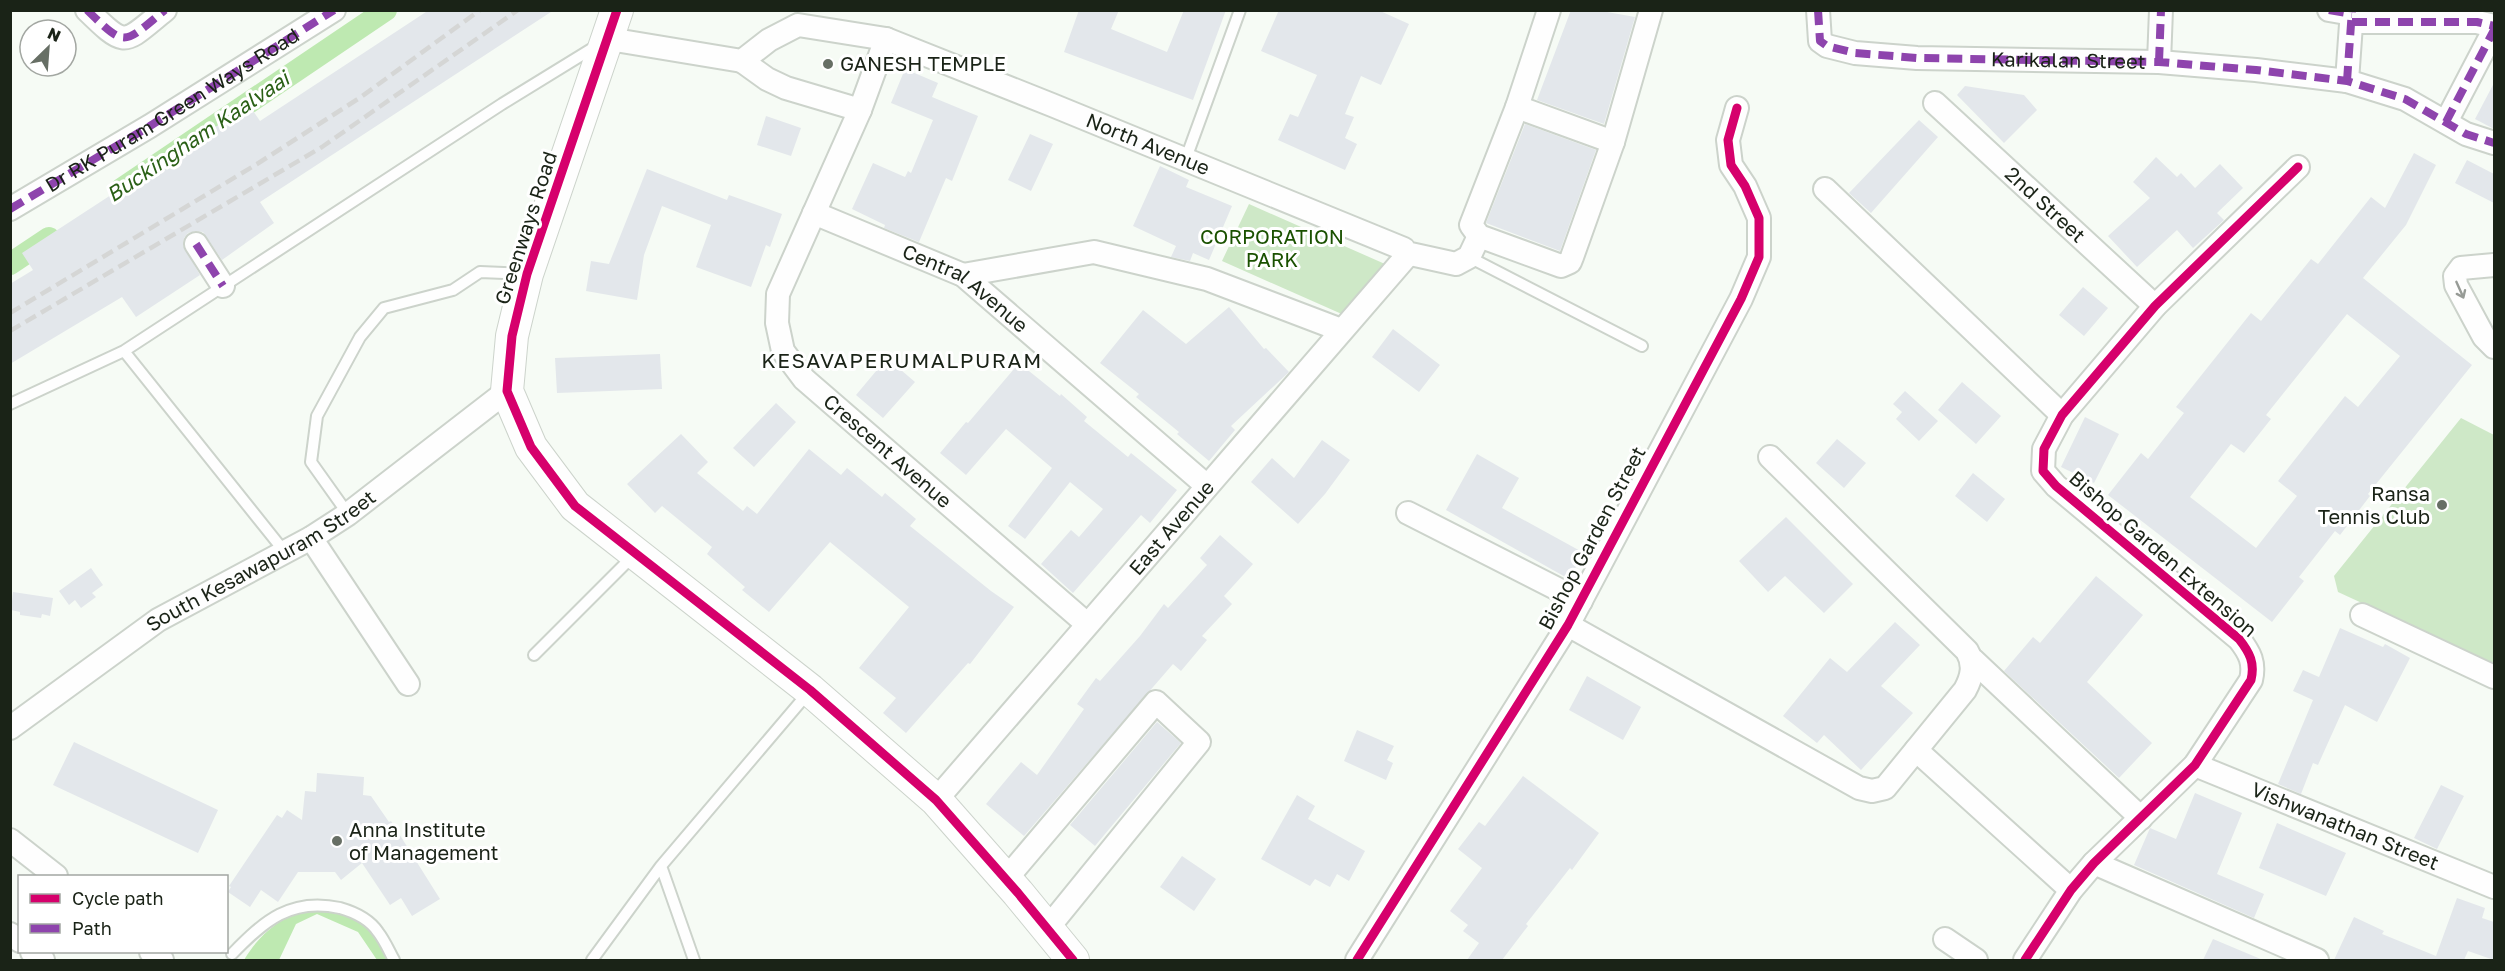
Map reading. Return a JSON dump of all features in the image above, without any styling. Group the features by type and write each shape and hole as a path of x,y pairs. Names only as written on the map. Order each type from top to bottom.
{"street":[{"path":"87,10 113,36 121,38 131,38 165,10"},
{"name":"Dr RK Puram Green Ways Road","path":"10,209 150,126 334,10"},
{"path":"1549,10 1517,106 1471,222 1471,228 1479,236 1557,265 1566,265 1572,257 1613,142 1651,10"},
{"name":"Karikalan Street","path":"1818,10 1820,41 1827,46 1855,53 1917,58 2159,62 2347,81 2405,99 2466,134 2494,143"},
{"path":"2159,62 2162,10"},
{"path":"2329,10 2352,16 2477,22 2494,28 2446,122"},
{"path":"2347,81 2352,16"},
{"path":"613,25 742,61 767,79 786,88 860,110"},
{"name":"Greenways Road","path":"613,25 527,274 512,336 507,391 531,447 575,506 810,690 936,800 1073,960"},
{"name":"North Avenue","path":"742,61 769,40 798,25 886,39 1404,249 1406,253 1456,264 1469,257"},
{"name":"Crescent Avenue","path":"886,39 860,110 778,294 777,323 783,351 804,379 1087,624"},
{"name":"2nd Street","path":"1935,103 2155,306"},
{"path":"1517,106 1613,142"},
{"name":"Bishop Garden Street","path":"1358,960 1568,625 1741,298 1759,258 1759,218 1731,165 1728,140 1737,108"},
{"name":"Bishop Garden Extension","path":"2195,765 2251,680 2252,658 2239,639 2056,486 2043,471 2044,449 2061,415 2155,306 2298,167"},
{"path":"1825,189 2061,415"},
{"name":"Central Avenue","path":"814,213 963,275 1207,486"},
{"path":"1469,257 1479,236"},
{"path":"196,244 224,286"},
{"path":"963,275 1094,252 1207,279 1341,330"},
{"name":"East Avenue","path":"936,800 1405,258 1406,253"},
{"path":"2494,265 2461,268 2455,276 2456,285 2484,337 2494,347"},
{"name":"South Kesawapuram Street","path":"10,728 158,620 311,538 348,514 507,391"},
{"path":"1770,457 1967,651 1973,660 2141,818"},
{"path":"1408,513 1581,601"},
{"path":"311,538 408,684"},
{"path":"2362,615 2494,677"},
{"path":"1568,625 1866,790 1885,788 1965,690 1971,680 1973,660"},
{"path":"1006,879 1156,702 1199,742 1047,929"},
{"path":"1916,750 2071,890"},
{"path":"2025,960 2071,890 2094,863 2195,765"},
{"name":"Vishwanathan Street","path":"2195,765 2494,887"},
{"path":"10,840 55,875"},
{"path":"2094,863 2317,960"},
{"path":"1945,939 1976,960"}],"lane":[{"path":"1185,161 1240,10"},
{"path":"10,404 124,351 502,104 613,25"},
{"path":"1469,257 1642,345"},
{"path":"348,514 310,462 317,416 360,337 384,308 453,290 480,272 527,274"},
{"path":"124,351 284,551"},
{"path":"534,655 635,553"},
{"path":"592,960 661,866 810,690"},
{"path":"661,866 694,960"},
{"path":"232,954 253,933 272,919 307,904 349,911 370,923 379,932 394,960"}],"green space":[{"name":"CORPORATION PARK","path":"1249,204 1385,264 1344,315 1222,261"},
{"name":"Ransa Tennis Club","path":"2461,418 2494,435 2494,664 2338,592 2334,576"}],"shaded area":[{"path":"302,907 334,911 354,918 371,930 388,960 377,960 358,932 317,914 296,924 279,960 244,960 263,936"}],"building":[{"path":"429,10 554,10 260,202 274,223 222,260 203,232 188,233 183,245 200,275 136,317 122,297 10,364 10,284 33,270 22,253 249,105 260,121"},
{"path":"1079,10 1119,10 1111,29 1167,52 1184,10 1226,10 1193,100 1064,52"},
{"path":"1279,10 1378,10 1409,24 1381,85 1361,76 1345,114 1354,117 1345,138 1357,144 1345,170 1278,140 1290,114 1298,117 1317,75 1261,51"},
{"path":"1571,10 1596,10 1635,17 1604,124 1537,100"},
{"path":"905,69 938,83 932,97 978,116 952,181 946,178 919,242 884,228 885,225 852,209 873,163 905,177 908,171 911,173 933,120 891,103"},
{"path":"2494,83 2494,129 2475,119"},
{"path":"1965,86 2024,95 2037,110 2004,143 1957,95"},
{"path":"766,116 801,128 791,156 757,145"},
{"path":"1919,120 1938,137 1871,213 1849,193"},
{"path":"1525,124 1596,150 1560,251 1486,223"},
{"path":"1030,134 1053,144 1031,191 1008,180"},
{"path":"2414,153 2436,165 2406,225 2363,278 2472,365 2368,494 2370,496 2340,535 2335,531 2299,577 2304,581 2272,622 2108,495 2141,453 2148,459 2184,413 2176,407 2251,313 2261,321 2311,259 2318,264 2371,197 2385,208","holes":["2347,314 2400,356 2358,407 2345,396 2278,481 2297,496 2256,548 2190,497 2231,444 2244,453 2271,419 2266,415"]},
{"path":"2156,157 2177,177 2181,173 2195,188 2220,164 2243,188 2217,213 2224,220 2193,248 2177,230 2137,267 2108,236 2150,198 2133,182"},
{"path":"2467,160 2494,174 2494,203 2455,183"},
{"path":"1160,166 1189,180 1186,187 1232,206 1209,260 1193,253 1190,261 1171,257 1176,246 1133,226"},
{"path":"647,169 727,200 729,195 782,214 770,247 766,245 751,287 696,267 711,225 662,206 644,255 637,300 586,291 591,261 609,264"},
{"path":"2083,287 2108,308 2084,336 2059,315"},
{"path":"1229,307 1264,349 1266,348 1289,372 1231,426 1235,430 1209,461 1177,434 1179,432 1136,397 1139,394 1100,363 1143,310 1186,344"},
{"path":"1393,329 1440,365 1419,392 1372,357"},
{"path":"660,354 662,389 557,393 555,358"},
{"path":"887,358 915,382 883,418 856,395"},
{"path":"1019,363 1060,396 1061,394 1087,417 1084,421 1128,457 1131,453 1177,490 1150,523 1141,515 1073,593 1041,564 1071,530 1079,537 1103,509 1070,482 1025,539 1008,526 1052,468 1006,429 966,475 940,453"},
{"path":"1962,382 2001,416 1976,444 1938,410"},
{"path":"1905,391 1938,421 1919,441 1896,419 1902,412 1893,404"},
{"path":"776,403 796,422 754,467 733,448"},
{"path":"2085,417 2119,434 2094,483 2061,467"},
{"path":"681,434 708,462 697,473 743,511 747,506 757,514 809,449 841,475 847,468 882,497 885,493 916,519 910,526 1014,607 970,664 968,663 906,733 883,713 896,698 859,668 909,607 830,542 769,612 742,590 745,587 707,554 712,547 662,506 655,513 627,484"},
{"path":"1837,439 1866,463 1844,488 1816,463"},
{"path":"1322,440 1350,460 1325,494 1298,524 1251,482 1272,458 1294,478"},
{"path":"1477,454 1519,478 1502,508 1584,553 1569,579 1446,510"},
{"path":"1973,473 2005,499 1987,522 1955,496"},
{"path":"1786,517 1853,584 1824,613 1785,576 1768,592 1739,561"},
{"path":"1220,535 1253,564 1224,596 1232,604 1202,636 1207,640 1181,671 1173,664 1024,836 986,804 1021,762 1037,775 1084,709 1077,704 1096,678 1100,681 1140,636 1164,604 1168,608 1207,565 1200,558"},
{"path":"91,568 103,585 92,593 96,597 81,608 75,600 69,605 59,591"},
{"path":"2096,576 2143,615 2087,682 2152,743 2119,778 2004,671 2033,637 2040,643"},
{"path":"13,592 53,598 50,616 42,614 41,618 20,615 20,612 11,610"},
{"path":"1895,622 1920,645 1881,686 1913,713 1861,770 1824,735 1817,743 1783,716 1830,658 1847,672"},
{"path":"2340,628 2383,647 2385,644 2410,658 2377,722 2345,705 2318,765 2313,763 2301,794 2278,784 2313,700 2293,691 2303,670 2319,677"},
{"path":"1587,676 1641,707 1623,740 1569,710"},
{"path":"1157,722 1181,743 1095,846 1070,825"},
{"path":"1357,730 1394,746 1387,760 1393,763 1386,780 1344,761"},
{"path":"74,742 218,810 198,853 53,785"},
{"path":"317,773 364,777 363,795 371,796 389,822 391,821 440,899 412,916 401,898 390,905 362,863 341,880 335,872 298,872 278,902 261,890 250,907 228,892 231,887 229,886 277,815 282,818 287,810 302,820 305,791 316,792"},
{"path":"1523,776 1599,833 1572,870 1570,868 1526,924 1528,926 1502,960 1467,960 1479,943 1463,931 1468,925 1450,911 1482,868 1458,849 1479,822 1485,826"},
{"path":"2441,785 2464,796 2437,849 2414,838"},
{"path":"2195,793 2242,813 2217,874 2264,894 2254,918 2134,865 2150,828 2176,839"},
{"path":"1297,795 1315,806 1308,819 1365,851 1349,881 1337,874 1330,887 1315,879 1310,886 1261,859"},
{"path":"2277,823 2346,853 2326,896 2259,868"},
{"path":"1182,856 1216,879 1194,911 1160,887"},
{"path":"2457,898 2485,908 2482,918 2494,922 2494,960 2468,951 2464,960 2334,960 2354,917 2384,931 2382,934 2436,956"},
{"path":"2213,939 2263,960 2203,960"}],"waterway":[{"name":"Buckingham Kaalvaai","path":"121,189 386,10"},
{"name":"Buckingham Kaalvaai","path":"10,264 49,238"}],"railway":[{"path":"10,313 257,164 361,97 480,10"},
{"path":"10,331 322,147 518,10"}],"marked path":[{"path":"87,10 110,31 125,37 141,30 165,10"},
{"path":"10,209 150,126 334,10"},
{"path":"1818,10 1820,41 1827,46 1855,53 1917,58 2159,62 2347,81 2405,99 2466,134 2494,143"},
{"path":"2159,62 2161,10"},
{"path":"2329,10 2352,14"},
{"path":"2347,81 2352,10"},
{"path":"2352,22 2477,22 2494,26"},
{"path":"2446,122 2494,30"},
{"path":"196,244 223,286"}],"cycle path":[{"path":"617,10 527,274 512,336 507,391 531,447 575,506 810,690 936,800 1073,960"},
{"path":"1357,960 1568,625 1741,299 1759,257 1759,218 1745,186 1731,165 1728,140 1737,108"},
{"path":"2025,960 2071,890 2094,863 2195,765 2251,680 2252,668 2249,654 2239,639 2056,486 2043,471 2044,449 2062,415 2155,306 2298,167"}],"place":[{"name":"GANESH TEMPLE","path":"828,64"},
{"name":"Ransa Tennis Club","path":"2442,505"},
{"name":"Anna Institute of Management","path":"337,841"}],"district":[{"name":"KESAVAPERUMALPURAM","path":"902,361"}]}
